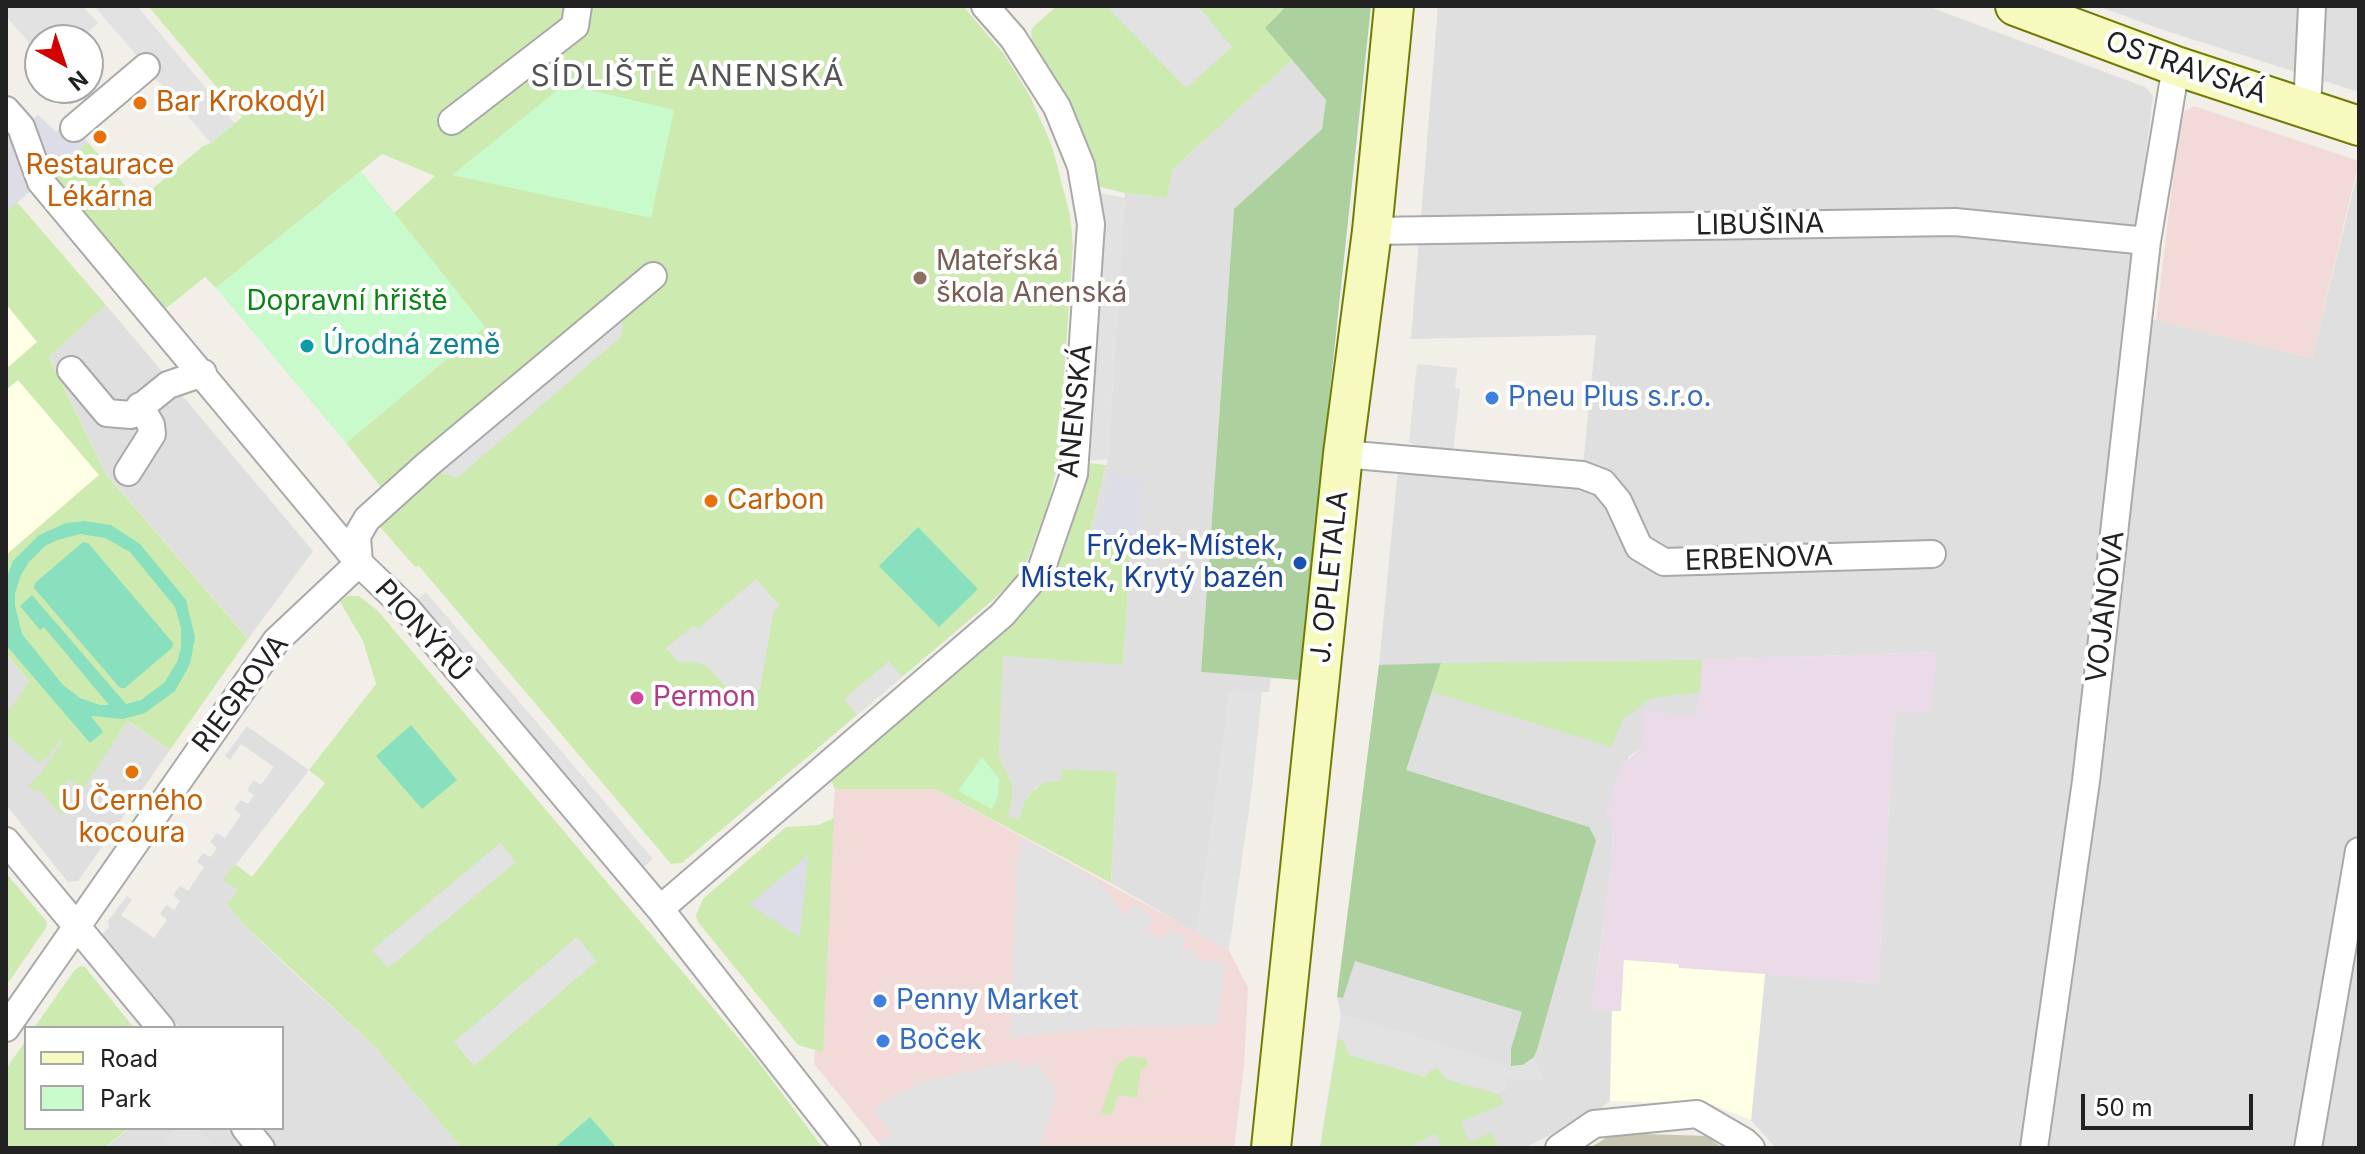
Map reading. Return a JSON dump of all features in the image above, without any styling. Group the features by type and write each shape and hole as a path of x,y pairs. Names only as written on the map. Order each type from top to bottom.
{"main road":[{"name":"J. OPLETALA","path":"1271,1148 1343,454 1372,231 1394,6"},
{"path":"1389,69 1414,21 1416,6"},
{"name":"OSTRAVSKÁ","path":"2015,6 2176,66 2359,126"}],"street":[{"path":"452,121 575,26 578,6"},
{"name":"ANENSKÁ","path":"660,909 1002,615 1041,570 1074,474 1091,224 1081,166 1057,107 1013,38 985,6"},
{"path":"2307,109 2312,6"},
{"name":"VOJANOVA","path":"2034,1148 2086,781 2147,241 2176,66"},
{"path":"74,128 146,67"},
{"name":"PIONÝRŮ","path":"6,110 21,127 41,182 359,563 407,609 660,909 847,1148"},
{"name":"LIBUŠINA","path":"1372,231 1955,222 2147,241"},
{"path":"359,563 357,536 367,519 428,464 653,276"},
{"path":"71,370 107,413 131,415 168,385 203,373"},
{"path":"128,472 152,434 151,425 140,406"},
{"name":"ERBENOVA","path":"1343,454 1582,475 1603,483 1618,501 1639,547 1664,562 1932,554"},
{"name":"RIEGROVA","path":"6,1028 276,641 359,563"},
{"path":"6,841 159,1026"},
{"path":"2308,1148 2359,851"},
{"path":"1559,1148 1594,1124 1697,1114 1751,1148"},
{"path":"247,1130 261,1148"}],"shaded area":[{"path":"6,6 83,6 98,23 24,24 24,37 6,16"},
{"path":"94,6 137,6 235,123 211,143"},
{"path":"1106,6 1198,6 1232,47 1186,88"},
{"path":"1438,6 1927,6 2145,87 2153,96 2126,317 2156,320 2312,358 2359,166 2359,1148 1776,1148 1751,1120 1765,974 1878,983 1895,711 1936,652 1703,660 1697,716 1629,756 1606,817 1613,819 1612,863 1592,1009 1612,1011 1610,1101 1593,1114 1524,1148 1320,1148 1341,1014 1337,997 1379,665 1399,458 1582,475 1596,335 1411,339"},
{"path":"2098,6 2359,6 2359,92 2160,29"},
{"path":"1292,60 1326,100 1322,129 1234,210 1201,672 1271,678 1269,692 1230,692 1197,933 1111,883 1117,772 1052,781 1036,787 1028,796 1020,819 1007,816 1012,800 1012,784 999,758 1002,656 1123,664 1131,544 1089,537 1108,458 1125,193 1167,198 1173,169"},
{"path":"2194,106 2359,161 2312,358 2156,320 2179,128 2185,111"},
{"path":"38,115 56,132 69,122 88,142 6,212 6,140"},
{"path":"1085,190 1125,198 1108,459 1075,462"},
{"path":"6,304 49,357 106,474 248,639 170,750 128,721 99,763 6,654"},
{"path":"106,305 313,551 248,639 106,474 49,357"},
{"path":"625,307 621,337 457,478 433,470"},
{"path":"1417,364 1457,368 1455,388 1460,389 1453,453 1423,450 1409,442"},
{"path":"1110,473 1143,476 1136,538 1095,535"},
{"path":"756,579 779,605 773,614 760,689 742,706 708,667 693,661 678,662 666,648 694,625 698,629"},
{"path":"426,592 653,859 633,876 407,609"},
{"path":"1937,652 1931,713 1895,711 1878,983 1624,961 1621,1012 1592,1010 1612,863 1613,820 1605,817 1621,765 1642,748 1644,711 1697,716 1702,660"},
{"path":"6,654 99,763 128,721 170,750 78,881 68,882 6,805"},
{"path":"889,661 902,677 857,715 844,699"},
{"path":"1230,691 1262,692 1229,950 1197,933"},
{"path":"247,726 309,770 224,880 238,890 227,904 280,960 374,1046 462,1148 105,1148 128,1130 284,1130 284,1026 178,1026 102,934 109,928 108,921 127,896 132,900 121,915 154,938 167,920 160,914 166,905 174,910 180,901 173,895 180,886 188,891 204,867 197,862 203,853 211,857 217,848 210,842 217,833 225,838 241,815 234,809 241,800 248,804 254,795 247,790 254,780 261,785 274,767 241,744 230,760 225,756"},
{"path":"835,789 935,789 1229,950 1248,988 1244,1066 1234,1148 883,1148 814,1064"},
{"path":"1022,838 1097,881 1124,916 1134,905 1153,917 1148,931 1163,940 1171,929 1186,937 1181,950 1195,950 1199,960 1226,963 1217,1025 1103,1028 1010,1038 1017,862"},
{"path":"500,843 516,862 388,968 372,950"},
{"path":"808,855 800,937 749,905"},
{"path":"577,937 597,961 474,1066 454,1042"},
{"path":"1624,960 1678,964 1679,968 1765,974 1751,1120 1711,1104 1610,1101 1612,1011 1621,1011"},
{"path":"1341,1013 1511,1066 1523,1065 1533,1058 1544,1080 1505,1079 1508,1089 1498,1094 1446,1079 1438,1068 1433,1068 1425,1077 1349,1055 1343,1040 1338,1039"},
{"path":"1022,1060 1019,1065 1021,1070 1036,1063 1054,1085 1055,1103 1039,1148 883,1148 879,1143 892,1133 873,1109 920,1082"},
{"path":"174,1130 201,1130 215,1148 171,1148 163,1139"},
{"path":"1614,1133 1707,1136 1722,1148 1590,1148"}],"green space":[{"path":"148,6 963,6 1004,54 1030,96 1052,146 1070,215 1073,246 1058,463 1049,501 1028,559 1012,582 993,600 682,863 671,864 419,566 415,567 368,513 383,490 346,443 485,327 394,213 435,176 382,154 216,288 205,277 164,310 48,176 88,142 138,201 242,117"},
{"path":"1057,6 1286,6 1265,28 1292,60 1173,169 1167,198 1125,193 1093,185 1070,107 1032,44 1031,31 1034,26"},
{"path":"1286,6 1371,6 1299,680 1201,672 1234,209 1322,129 1326,100 1265,28"},
{"path":"565,84 674,110 651,218 452,175"},
{"name":"Dopravní hřiště","path":"361,171 485,327 346,443 216,288"},
{"path":"17,202 106,305 49,357 106,474 248,639 170,750 128,721 83,788 68,779 59,794 71,804 61,815 39,789 35,792 28,785 41,773 63,740 39,763 6,734 6,715 29,681 6,654 6,555 99,475 18,380 6,390 6,369 37,342 6,304 6,212"},
{"path":"1089,463 1106,465 1089,537 1131,544 1123,665 1003,656 999,757 1012,784 1008,816 1020,819 1023,805 1032,791 1045,782 1061,780 1062,769 1117,772 1111,883 935,789 835,789 831,780 833,775 1032,603 1047,584 1065,548"},
{"path":"84,521 111,525 140,544 186,600 195,637 190,664 175,691 145,713 123,719 91,716 103,732 90,743 6,645 6,579 13,561 39,535 66,523","holes":["80,534 105,538 130,552 175,607 181,628 177,662 165,682 141,700 126,704 32,595 20,606 40,630 44,627 109,705 80,698 63,685 22,634 15,605 21,575 45,546"]},
{"path":"918,527 978,589 939,627 879,566"},
{"path":"83,542 88,543 173,643 172,648 125,688 120,688 34,588 35,583"},
{"path":"347,596 359,596 378,611 757,1060 823,1148 462,1148 374,1046 243,924 227,904 238,890 223,880 235,864 252,877 325,783 309,770 376,684 363,641 340,602"},
{"path":"1702,660 1700,692 1652,698 1623,719 1611,747 1432,692 1441,663"},
{"path":"1441,663 1406,770 1589,827 1596,840 1537,1050 1533,1058 1523,1065 1511,1066 1511,1049 1522,1012 1355,961 1343,998 1337,997 1379,665"},
{"path":"411,725 457,780 422,809 376,756"},
{"path":"982,757 999,779 998,796 992,809 958,791"},
{"path":"834,818 823,1052 798,1045 698,922 696,915 703,899 786,827 818,825"},
{"path":"6,873 47,922 6,986"},
{"path":"80,966 85,967 132,1026 35,1026"},
{"path":"1338,1039 1347,1048 1428,1072 1438,1068 1446,1079 1498,1094 1504,1104 1461,1122 1469,1142 1492,1132 1499,1148 1441,1148 1436,1133 1407,1148 1320,1148"},
{"path":"24,1043 24,1130 126,1130 104,1148 6,1148 6,1069"},
{"path":"1130,1056 1147,1059 1147,1068 1141,1068 1137,1098 1118,1095 1111,1115 1101,1113 1117,1064"},
{"path":"590,1117 617,1148 554,1148"}],"place":[{"name":"Bar Krokodýl","path":"140,103"},
{"name":"Restaurace Lékárna","path":"100,137"},
{"name":"Mateřská škola Anenská","path":"920,278"},
{"name":"Úrodná země","path":"307,346"},
{"name":"Pneu Plus s.r.o.","path":"1492,398"},
{"name":"Carbon","path":"711,501"},
{"name":"Frýdek-Místek, Místek, Krytý bazén","path":"1300,563"},
{"name":"Permon","path":"637,698"},
{"name":"U Černého kocoura","path":"132,772"},
{"name":"Penny Market","path":"880,1001"},
{"name":"Boček","path":"883,1041"}],"district":[{"name":"SÍDLIŠTĚ ANENSKÁ","path":"688,77"}]}
